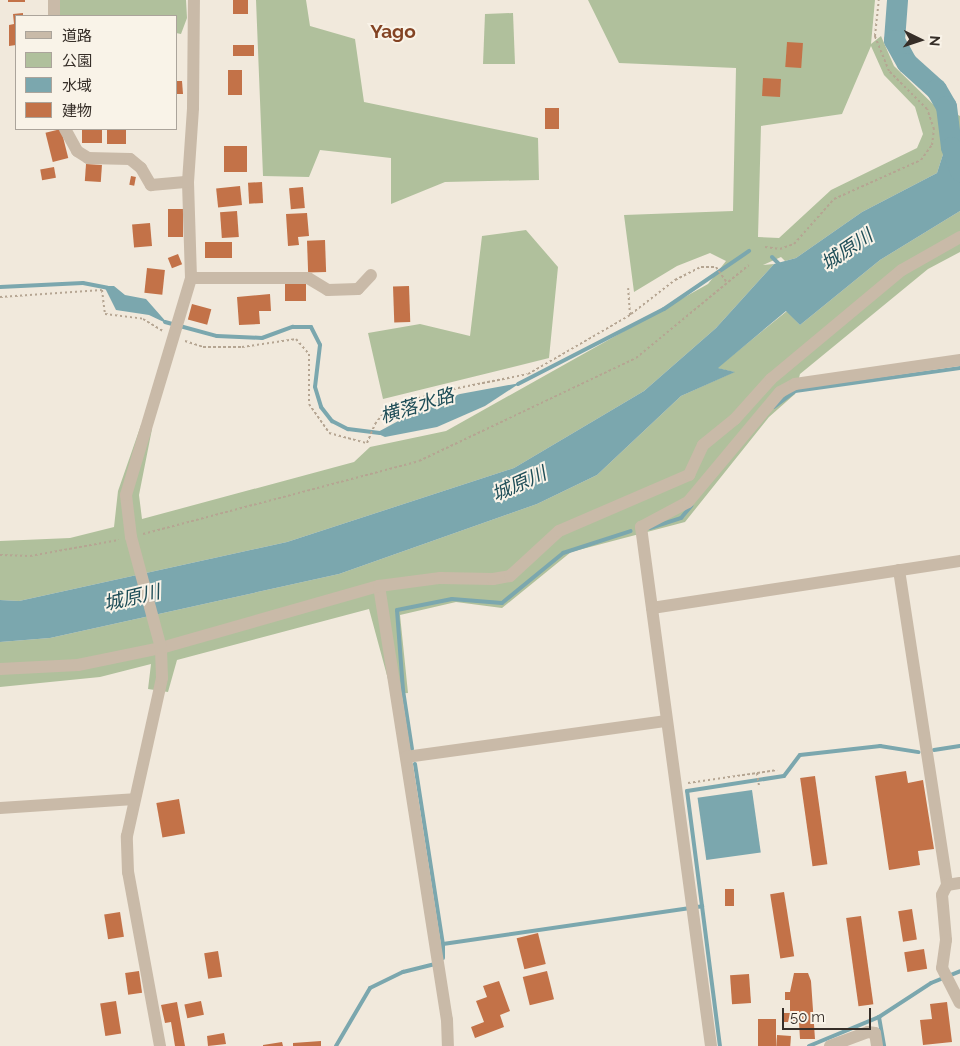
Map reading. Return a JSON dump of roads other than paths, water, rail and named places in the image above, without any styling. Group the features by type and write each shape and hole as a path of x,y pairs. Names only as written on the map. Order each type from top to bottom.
{"street":[{"path":"54,0 54,15"},
{"path":"160,1046 128,872 127,836 162,678 161,648 131,537 126,495 191,278 188,182 193,108 194,0"},
{"path":"65,130 77,151 88,158 130,159 141,168 151,185 188,182"},
{"path":"0,669 78,665 161,648 379,586 440,578 493,579 510,576 559,531 689,475 703,445 735,419 771,379 902,270 960,236"},
{"path":"191,278 308,278 328,290 358,289 372,275"},
{"path":"711,1046 641,527 645,522 672,512 688,502 704,480 780,392 795,384 960,360"},
{"path":"689,475 704,480"},
{"path":"652,608 960,561"},
{"path":"899,570 954,884 942,895 946,940 945,977 960,1003"},
{"path":"379,586 438,963 448,1046"},
{"path":"406,757 667,721"},
{"path":"0,808 134,799"},
{"path":"830,1046 868,1032 875,1034 877,1046"}],"water":[{"name":"城原川","path":"941,112 952,112 960,140 960,211 880,260 800,325 786,311 718,368 735,372 681,396 597,475 537,504 339,574 50,638 0,642 0,600 19,601 287,542 514,468 644,391 716,328 774,264 796,258 862,212 937,173 946,145"},
{"path":"104,286 114,286 125,295 146,299 168,324 149,315 116,310"},
{"path":"520,383 485,406 437,427 385,437 376,433 428,405 460,394"},
{"path":"752,790 761,852 706,860 698,798"}],"waterway":[{"path":"897,0 894,40 907,63 936,89 946,106 951,147 960,171"},
{"name":"横落水路","path":"518,384 664,309 749,251"},
{"path":"772,257 782,267"},
{"name":"横落水路","path":"0,287 83,283 108,288"},
{"name":"横落水路","path":"165,322 217,336 262,338 293,327 311,327 320,345 315,387 321,407 332,421 348,429 380,433"},
{"path":"774,407 795,391 960,368"},
{"path":"650,528 681,518 691,506"},
{"path":"412,749 403,690 397,610 452,599 502,603 563,553 631,531"},
{"path":"443,958 443,944 702,906 687,791 784,776 800,755 880,746 919,752"},
{"path":"934,750 960,746"},
{"path":"415,764 443,944"},
{"path":"702,906 720,1046"},
{"path":"336,1046 370,988 403,972 436,964"},
{"path":"809,1046 879,1017 931,983 960,971"},
{"path":"879,1017 884,1046"}],"district":[{"name":"Yago","path":"393,32"}]}
